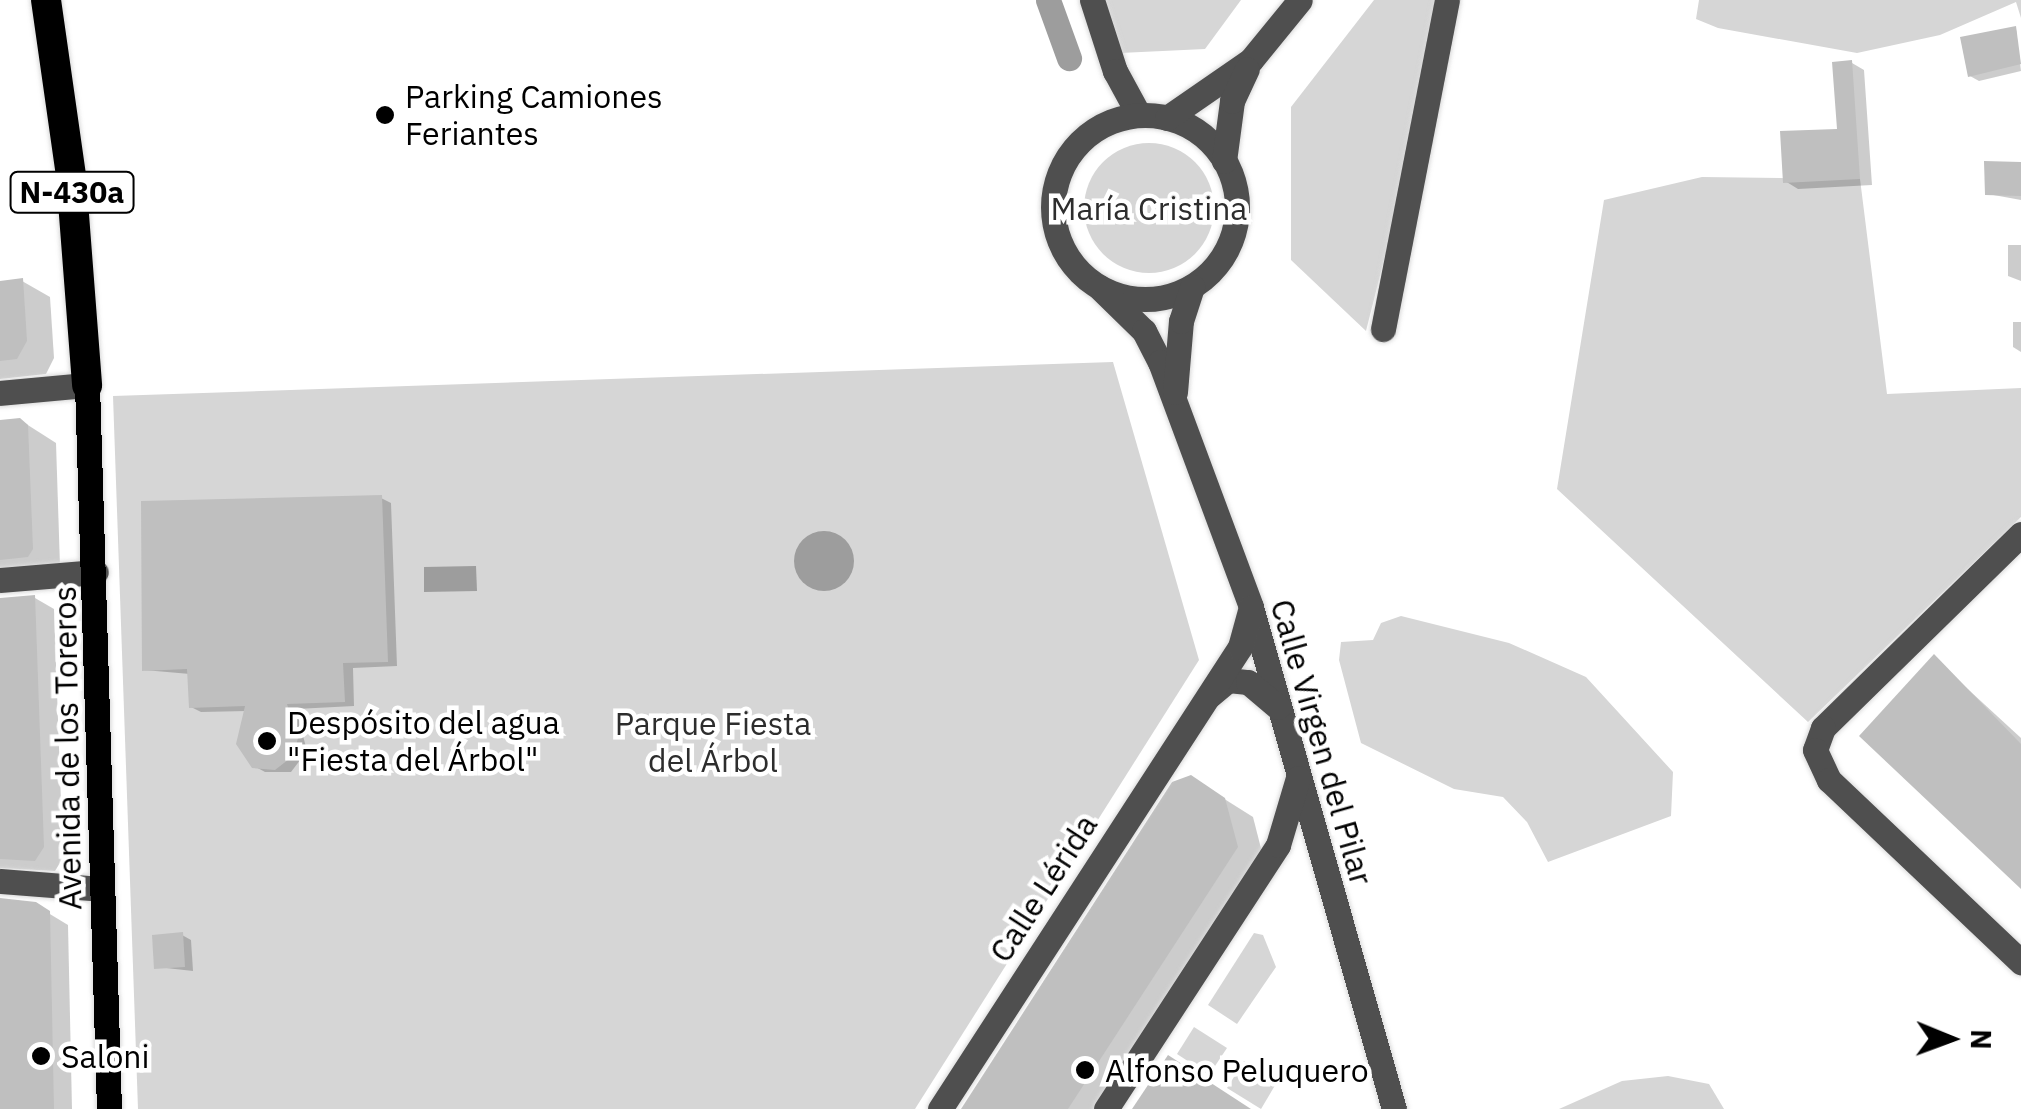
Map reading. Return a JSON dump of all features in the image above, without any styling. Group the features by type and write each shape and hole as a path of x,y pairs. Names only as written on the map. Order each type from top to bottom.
{"highway":[{"name":"N-430a","path":"46,0 71,176 87,385"}],"main road":[{"name":"Avenida de los Toreros","path":"87,385 96,572 109,1109"}],"street":[{"path":"1092,0 1115,71 1139,115"},
{"path":"1224,161 1232,101 1251,60 1300,0"},
{"path":"1382,329 1448,0"},
{"path":"1166,118 1251,60"},
{"path":"1139,115 1166,118 1200,133 1224,161 1238,204 1234,233 1222,259 1192,286 1140,300 1099,288 1060,244 1056,186 1086,137 1139,115"},
{"name":"Calle Virgen del Pilar","path":"1175,396 1179,332 1192,286"},
{"name":"Calle Virgen del Pilar","path":"1099,288 1144,331 1175,396 1251,608 1284,714 1324,870 1394,1109"},
{"path":"0,393 87,385"},
{"path":"2021,534 1824,728 1815,750 1829,780 2021,962"},
{"path":"0,580 96,572"},
{"name":"Calle Lérida","path":"940,1109 1240,647 1251,608"},
{"path":"1202,702 1228,680 1248,682 1284,714"},
{"path":"1106,1109 1278,846 1299,773"},
{"path":"1278,846 1294,847 1324,870"},
{"path":"0,882 102,889"}],"green space":[{"path":"1105,0 1241,0 1205,49 1120,53"},
{"path":"1374,0 1435,0 1411,152 1366,331 1291,260 1291,107"},
{"path":"1699,0 2021,0 2021,18 2016,2 1940,35 1857,53 1718,28 1696,19"},
{"name":"María Cristina","path":"1149,143 1174,148 1195,162 1209,183 1214,208 1209,233 1195,254 1174,268 1149,273 1124,268 1103,254 1089,233 1084,208 1089,183 1103,162 1124,148"},
{"path":"1702,177 1860,179 1887,394 2021,388 2021,517 1808,722 1557,489 1604,200"},
{"name":"Parque Fiesta del Árbol","path":"1113,362 1199,660 915,1109 138,1109 113,396"},
{"path":"1401,616 1509,643 1586,677 1673,772 1671,816 1548,862 1527,822 1503,797 1454,789 1361,743 1339,660 1341,642 1373,640 1381,623"},
{"path":"1254,933 1263,935 1276,967 1237,1024 1208,1005"},
{"path":"1194,1027 1227,1048 1209,1075 1177,1054"},
{"path":"1244,1061 1277,1082 1261,1109 1227,1088"},
{"path":"1668,1076 1709,1084 1724,1109 1559,1109 1622,1081"}],"shaded area":[{"path":"824,531 846,539 854,561 846,583 824,591 802,583 794,561 802,539"},
{"path":"476,566 477,591 424,592 424,567"}],"building":[{"path":"2016,26 2021,64 1968,77 1960,37"},
{"path":"1852,60 1860,179 1783,183 1780,131 1837,129 1832,62"},
{"path":"1984,161 2021,162 2021,196 1985,195"},
{"path":"23,278 27,341 17,359 0,361 0,281"},
{"path":"20,418 28,425 33,549 28,557 0,560 0,420"},
{"path":"382,495 388,662 343,663 345,702 287,704 298,738 293,756 275,770 252,768 236,744 245,706 189,708 187,669 142,671 141,501"},
{"path":"35,595 44,847 35,861 0,859 0,598"},
{"path":"1934,654 2021,744 2021,889 1859,736"},
{"path":"1191,775 1225,798 1238,847 1068,1109 961,1109 1172,782"},
{"path":"0,898 36,902 50,911 54,1109 0,1109"},
{"path":"183,932 185,967 154,969 152,935"},
{"path":"1168,1055 1251,1109 1132,1109"}],"waterway":[{"path":"1048,0 1069,58"}],"place":[{"name":"Parking Camiones Feriantes","path":"385,115"},
{"name":"Despósito del agua \"Fiesta del Árbol\"","path":"267,741"},
{"name":"Saloni","path":"41,1056"},
{"name":"Alfonso Peluquero","path":"1085,1070"}]}
